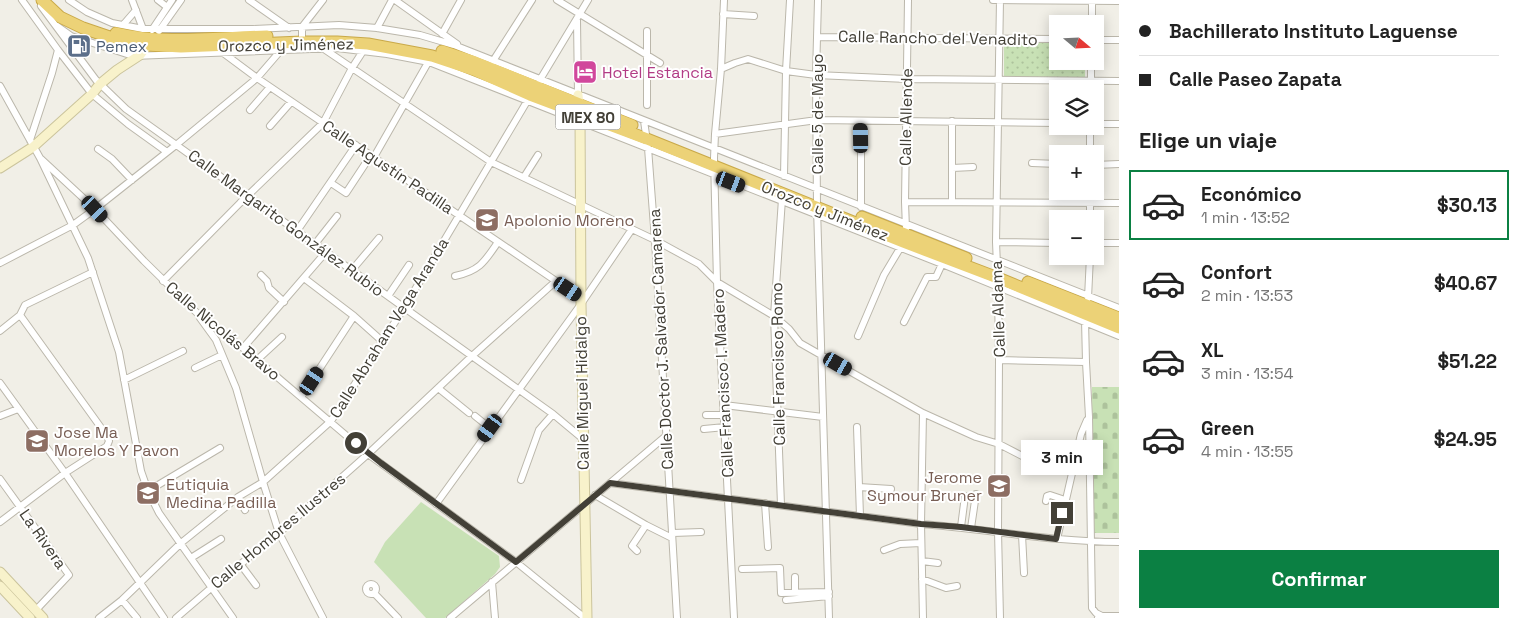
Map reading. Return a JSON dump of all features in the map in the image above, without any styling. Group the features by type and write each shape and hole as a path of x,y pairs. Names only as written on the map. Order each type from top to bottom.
{"highway":[{"name":"Orozco y Jiménez","path":"42,0 60,17 83,28 130,44 145,43 181,47 302,35 334,34 370,37 436,49 475,62 533,91"},
{"name":"Orozco y Jiménez","path":"51,0 67,13 100,29 132,37 145,43"},
{"name":"Orozco y Jiménez","path":"302,35 430,59 474,70 533,91 1087,310 1119,328"},
{"name":"Orozco y Jiménez","path":"714,162 782,197 817,203"},
{"name":"Orozco y Jiménez","path":"1087,310 1119,318"}],"street":[{"path":"22,0 92,94 128,124 167,152"},
{"name":"Calle Margarito González Rubio","path":"37,0 100,84 126,109 553,414 584,439"},
{"name":"MEX 80","path":"69,0 87,12 112,23 123,25 145,43 289,28 302,35 339,25 377,28 420,35 464,49 493,61 533,91 714,162 784,176 817,203 862,207 904,237 1087,310 1119,308"},
{"path":"132,0 145,43"},
{"path":"158,0 167,7"},
{"path":"145,43 172,0"},
{"path":"0,168 92,94 100,84 145,43 182,0"},
{"path":"302,35 323,0"},
{"path":"377,28 393,0 464,49"},
{"path":"442,34 461,0"},
{"path":"493,61 532,0"},
{"path":"557,0 578,16 660,63"},
{"name":"Calle Abraham Vega Aranda","path":"99,618 122,600 181,543 238,497 263,482 331,421 404,308 588,0"},
{"name":"Calle Francisco I. Madero","path":"724,0 714,162 717,282 734,618"},
{"path":"784,176 786,72 790,0"},
{"name":"Calle 5 de Mayo","path":"818,0 816,75 817,203 829,618"},
{"name":"Calle Allende","path":"904,237 908,0"},
{"path":"993,0 1119,1"},
{"name":"Calle Aldama","path":"1000,0 996,201 1000,618"},
{"path":"1092,0 1092,15"},
{"path":"253,1 289,28"},
{"path":"123,25 136,10"},
{"path":"723,14 754,16"},
{"name":"Calle Miguel Hidalgo","path":"578,16 586,618"},
{"path":"57,26 71,36 145,43"},
{"path":"647,31 647,105"},
{"name":"Calle Rancho del Venadito","path":"818,37 1049,39"},
{"path":"1104,40 1119,40"},
{"name":"Orozco y Jiménez","path":"145,43 222,52 366,47"},
{"path":"163,281 323,123 352,68 366,47"},
{"path":"323,48 491,162 655,240 699,264 717,282 774,316 789,329 800,344 923,413 976,437 999,444 1032,461"},
{"path":"31,143 58,50"},
{"path":"0,263 73,225 95,209 257,78 282,50"},
{"name":"Calle Agustín Padilla","path":"222,52 291,102 556,281 581,301"},
{"path":"334,185 346,194 405,104 430,59"},
{"path":"721,69 748,59 786,72 816,75 907,80 1049,81"},
{"path":"1104,81 1119,81"},
{"path":"0,86 40,158 88,258 119,352 141,471 148,491 159,513 233,618"},
{"path":"250,110 270,87"},
{"path":"270,126 291,102"},
{"path":"715,134 817,120 1049,123"},
{"path":"860,121 862,207"},
{"path":"952,121 952,201"},
{"path":"1104,124 1119,124"},
{"name":"Calle Doctor J. Salvador Camarena","path":"646,135 655,240 677,618"},
{"path":"297,231 356,145"},
{"path":"98,149 112,159 132,180"},
{"path":"524,177 538,156"},
{"name":"Calle Nicolás Bravo","path":"40,158 95,209 163,281 197,313 243,348 368,454 516,562 586,618"},
{"path":"1032,163 1049,164"},
{"path":"1104,165 1119,164"},
{"path":"952,168 972,167"},
{"name":"Calle Francisco Romo","path":"781,506 774,316 782,197"},
{"path":"905,202 1119,203"},
{"path":"1090,203 1090,210"},
{"path":"315,244 337,216"},
{"path":"436,504 632,229"},
{"path":"858,336 884,275 904,237"},
{"name":"Orozco y Jiménez","path":"904,237 942,264 997,274"},
{"path":"352,270 379,238"},
{"path":"455,276 470,273 484,261 498,242"},
{"path":"996,242 1049,243"},
{"path":"1104,243 1119,243"},
{"path":"243,348 326,252"},
{"path":"904,322 927,277 936,277 942,264"},
{"path":"388,296 409,265"},
{"path":"1090,265 1086,362 1089,417 1092,608 1100,617 1116,617"},
{"path":"0,331 20,315 25,305 93,272"},
{"path":"261,274 267,281 269,288 284,302"},
{"path":"304,278 354,316 382,341"},
{"name":"Calle Hombres Ilustres","path":"176,618 279,533 556,281"},
{"name":"Orozco y Jiménez","path":"1087,310 1119,336"},
{"path":"197,313 216,340 236,388 279,533 323,618"},
{"path":"0,522 107,446 109,441 108,436 20,315"},
{"path":"302,397 354,316"},
{"path":"216,340 223,332"},
{"path":"257,360 282,337"},
{"path":"124,380 183,351"},
{"path":"195,368 222,355"},
{"path":"999,360 1086,362"},
{"path":"0,383 164,618"},
{"path":"438,388 490,428"},
{"path":"724,406 823,416"},
{"path":"0,416 18,409"},
{"path":"923,413 921,543 924,618"},
{"path":"521,480 539,430 553,414"},
{"path":"706,415 724,415"},
{"path":"1056,539 1081,434 1089,417"},
{"path":"857,427 860,516"},
{"path":"704,430 725,428"},
{"path":"450,618 667,435"},
{"path":"148,491 220,448"},
{"name":"La Rivera","path":"0,479 69,575 33,614"},
{"path":"610,483 921,524 972,528 1056,539 1119,542"},
{"path":"859,487 891,488"},
{"path":"972,528 976,494"},
{"path":"595,495 646,525 673,535 701,532"},
{"path":"1046,502 1049,495 1065,500"},
{"path":"961,527 965,496"},
{"path":"238,497 245,510"},
{"path":"765,504 768,547"},
{"path":"637,551 632,546 646,525"},
{"path":"1022,535 1024,573"},
{"path":"192,558 221,539"},
{"path":"884,550 900,544 921,543"},
{"path":"922,561 938,564"},
{"path":"241,565 256,585"},
{"path":"742,569 780,568 781,592 829,594"},
{"path":"0,572 33,614"},
{"path":"795,577 795,592"},
{"path":"922,578 946,588 957,586"},
{"path":"492,582 495,618"},
{"path":"0,586 33,614 43,618"},
{"path":"374,593 398,618"},
{"path":"786,600 829,594"},
{"path":"122,600 137,618"}],"green space":[{"path":"1004,42 1049,43 1049,70 1085,70 1085,79 1004,79"},
{"path":"1092,387 1119,387 1119,533 1093,533"},
{"path":"421,502 499,556 500,567 495,574 445,618 426,618 374,562 385,542"}],"place":[{"name":"Pemex","path":"79,46"},
{"name":"Hotel Estancia","path":"585,72"},
{"name":"Apolonio Moreno","path":"487,220"},
{"name":"Jose Ma Morelos Y Pavon","path":"37,441"},
{"name":"Jerome Symour Bruner","path":"999,486"},
{"name":"Eutiquia Medina Padilla","path":"148,493"}],"route":[{"path":"356,443 368,454 516,562 610,483 921,524 1056,539 1062,513"}]}
